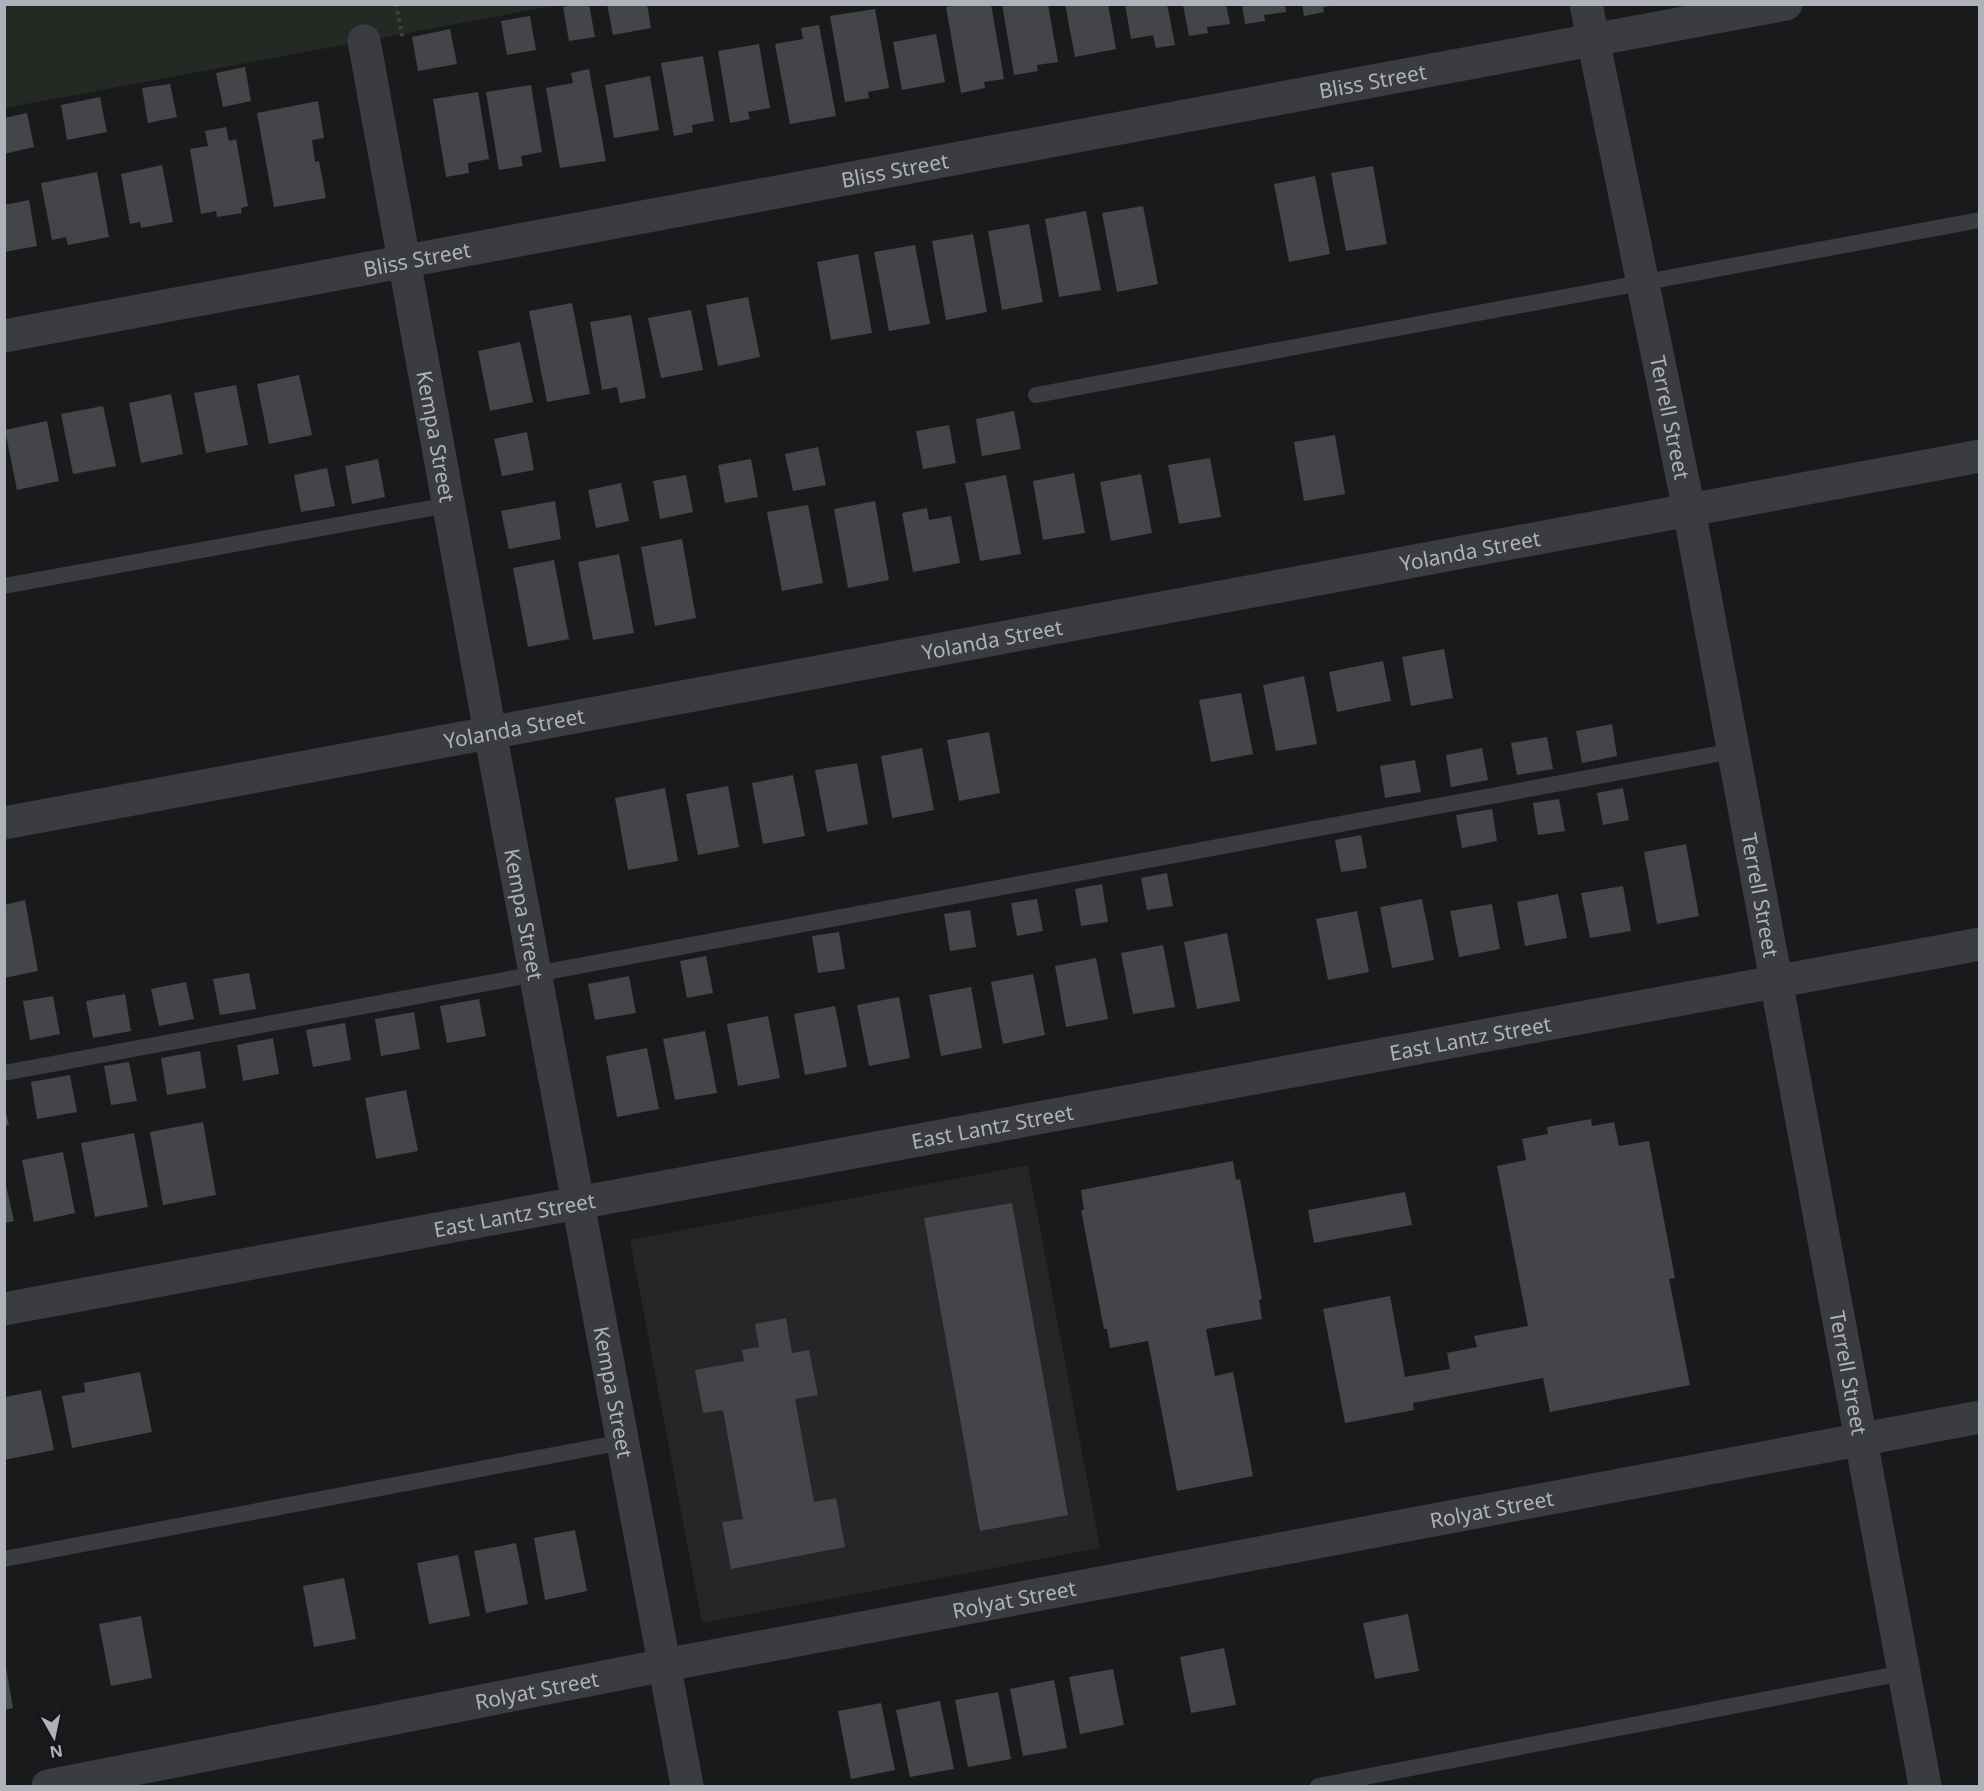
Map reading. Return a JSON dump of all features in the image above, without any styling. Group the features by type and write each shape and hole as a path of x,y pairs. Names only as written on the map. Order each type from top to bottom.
{"street":[{"name":"Terrell Street","path":"1586,4 1689,510 1924,1786"},
{"name":"Bliss Street","path":"4,336 1786,4"},
{"name":"Kempa Street","path":"364,41 490,732 687,1786"},
{"name":"Yolanda Street","path":"4,823 1980,456"},
{"name":"East Lantz Street","path":"4,1309 1980,944"},
{"name":"Rolyat Street","path":"48,1786 665,1665 1980,1417"}],"lane":[{"path":"1036,395 1980,220"},
{"path":"4,586 448,504"},
{"path":"4,1073 1733,751"},
{"path":"4,1559 623,1442"},
{"path":"1318,1786 1904,1673"}],"shaded area":[{"path":"5,5 558,5 5,108"},
{"path":"1028,1165 1100,1548 702,1623 630,1240"}],"building":[{"path":"589,4 595,37 569,41 563,7"},
{"path":"607,4 647,4 651,28 613,35"},
{"path":"962,4 991,4 1004,79 984,82 985,88 961,93 946,7"},
{"path":"1002,4 1048,4 1058,62 1037,65 1038,71 1014,75"},
{"path":"1065,4 1108,4 1116,49 1075,57"},
{"path":"1125,4 1167,4 1175,45 1156,48 1153,35 1131,39"},
{"path":"1242,4 1285,4 1286,12 1264,15 1265,21 1245,24"},
{"path":"1302,4 1331,4 1331,6 1323,7 1324,12 1304,16"},
{"path":"1183,5 1226,5 1230,24 1207,27 1208,33 1189,36"},
{"path":"875,9 889,88 868,92 869,98 845,102 830,16"},
{"path":"530,16 536,50 507,55 501,21"},
{"path":"819,25 836,116 790,124 775,44 803,39 801,28"},
{"path":"450,29 457,64 418,71 412,37"},
{"path":"936,34 945,82 902,90 893,42"},
{"path":"759,44 770,108 748,112 750,119 730,123 718,51"},
{"path":"703,56 714,121 692,125 693,132 674,136 661,63"},
{"path":"245,67 251,101 223,107 216,73"},
{"path":"589,69 606,161 560,168 546,88 573,83 571,73"},
{"path":"650,76 659,130 614,138 605,85"},
{"path":"170,84 177,117 148,123 142,88"},
{"path":"531,85 542,152 521,156 523,166 499,170 486,92"},
{"path":"478,92 489,159 468,163 469,173 446,177 433,99"},
{"path":"100,97 107,132 67,140 61,105"},
{"path":"318,101 324,138 312,140 315,162 319,161 326,198 274,207 257,113"},
{"path":"27,113 34,147 4,154 4,118"},
{"path":"226,127 229,141 236,139 248,206 241,208 242,213 217,217 216,211 201,214 190,149 208,146 205,131"},
{"path":"162,165 173,222 141,228 140,222 130,224 121,174"},
{"path":"1373,166 1387,244 1346,251 1331,173"},
{"path":"97,172 109,237 68,245 66,237 52,240 41,183"},
{"path":"1315,176 1330,254 1289,262 1274,184"},
{"path":"29,200 37,246 4,252 4,205"},
{"path":"1143,206 1158,284 1117,292 1102,213"},
{"path":"1086,211 1101,290 1059,297 1045,219"},
{"path":"1029,224 1043,302 1002,310 988,231"},
{"path":"973,234 987,312 946,320 932,241"},
{"path":"915,245 930,324 889,331 874,252"},
{"path":"858,254 872,333 831,340 817,262"},
{"path":"748,297 760,357 718,366 706,305"},
{"path":"572,303 590,394 547,402 529,311"},
{"path":"691,310 703,370 661,378 648,318"},
{"path":"631,315 646,398 620,403 617,387 602,390 590,322"},
{"path":"520,342 533,402 490,411 478,351"},
{"path":"299,375 312,435 269,444 257,384"},
{"path":"236,385 248,445 206,453 194,393"},
{"path":"171,394 183,454 141,463 129,403"},
{"path":"103,406 116,466 73,474 61,414"},
{"path":"1014,411 1021,449 982,456 976,419"},
{"path":"47,421 59,481 17,490 5,430"},
{"path":"949,425 956,463 923,469 916,431"},
{"path":"527,432 534,470 502,476 494,439"},
{"path":"1335,435 1345,494 1304,501 1294,442"},
{"path":"818,447 826,485 793,491 785,454"},
{"path":"1210,458 1221,517 1179,524 1168,465"},
{"path":"378,459 385,497 352,504 345,466"},
{"path":"751,459 758,497 725,503 718,465"},
{"path":"327,468 335,506 301,512 294,475"},
{"path":"1074,473 1085,533 1043,540 1033,481"},
{"path":"1141,474 1152,533 1111,541 1100,482"},
{"path":"686,475 693,512 660,519 653,481"},
{"path":"1006,475 1021,554 980,561 965,483"},
{"path":"621,483 629,521 596,528 588,490"},
{"path":"555,501 561,539 509,549 501,511"},
{"path":"875,501 889,580 848,588 834,509"},
{"path":"808,505 823,583 782,591 767,512"},
{"path":"927,508 929,520 951,516 960,563 913,572 902,513"},
{"path":"682,539 696,618 655,626 641,547"},
{"path":"619,554 634,633 593,640 578,562"},
{"path":"554,560 569,639 528,647 513,568"},
{"path":"1444,649 1453,698 1411,706 1402,657"},
{"path":"1383,661 1391,701 1337,712 1329,672"},
{"path":"1304,676 1317,744 1276,751 1263,685"},
{"path":"1241,693 1253,754 1211,762 1199,700"},
{"path":"1612,724 1617,756 1582,763 1576,731"},
{"path":"989,732 1000,793 959,801 947,740"},
{"path":"1547,737 1553,769 1517,775 1511,743"},
{"path":"922,748 934,810 892,818 881,756"},
{"path":"1482,748 1488,780 1451,787 1446,755"},
{"path":"1415,760 1421,792 1385,798 1380,766"},
{"path":"857,763 868,824 827,832 815,770"},
{"path":"793,775 805,836 763,844 752,783"},
{"path":"728,786 739,847 698,855 686,794"},
{"path":"665,788 678,861 628,870 615,798"},
{"path":"1623,788 1629,820 1603,825 1597,793"},
{"path":"1559,799 1565,831 1538,835 1533,803"},
{"path":"1492,809 1497,841 1462,848 1456,815"},
{"path":"1361,835 1367,868 1341,872 1335,840"},
{"path":"1686,844 1699,916 1657,924 1644,852"},
{"path":"1167,873 1173,906 1147,910 1141,878"},
{"path":"1102,884 1108,922 1081,926 1075,889"},
{"path":"1623,886 1631,931 1590,938 1581,893"},
{"path":"1558,894 1567,938 1525,946 1517,902"},
{"path":"1037,899 1043,931 1017,936 1011,903"},
{"path":"1422,899 1434,960 1392,968 1380,907"},
{"path":"25,900 38,971 4,978 4,905"},
{"path":"1492,904 1500,949 1459,957 1450,911"},
{"path":"970,910 976,947 950,951 944,914"},
{"path":"1357,911 1369,972 1328,980 1316,919"},
{"path":"839,932 845,969 818,973 812,936"},
{"path":"1227,933 1240,1001 1197,1009 1184,942"},
{"path":"1163,945 1175,1007 1133,1014 1121,953"},
{"path":"706,956 713,993 687,998 680,961"},
{"path":"1096,958 1108,1019 1066,1027 1055,966"},
{"path":"249,973 256,1009 220,1015 213,979"},
{"path":"1033,974 1045,1035 1003,1044 991,982"},
{"path":"629,976 636,1013 595,1020 588,984"},
{"path":"186,982 194,1019 159,1026 151,989"},
{"path":"971,987 982,1048 941,1056 929,995"},
{"path":"125,994 131,1031 93,1038 86,1001"},
{"path":"53,996 60,1034 30,1040 23,1001"},
{"path":"899,997 910,1058 869,1066 857,1005"},
{"path":"479,999 486,1036 447,1043 440,1006"},
{"path":"835,1006 847,1067 805,1075 794,1014"},
{"path":"414,1012 420,1049 381,1056 375,1019"},
{"path":"768,1016 780,1078 738,1086 727,1024"},
{"path":"345,1023 351,1060 313,1067 306,1030"},
{"path":"705,1031 717,1093 675,1100 663,1039"},
{"path":"273,1038 279,1074 243,1081 237,1045"},
{"path":"647,1048 659,1109 617,1117 606,1056"},
{"path":"200,1051 206,1088 167,1095 161,1058"},
{"path":"129,1062 137,1101 111,1105 104,1066"},
{"path":"70,1075 77,1112 37,1119 31,1082"},
{"path":"406,1090 418,1151 376,1159 365,1098"},
{"path":"4,1105 9,1125 4,1126"},
{"path":"1591,1119 1592,1126 1614,1122 1619,1146 1649,1141 1675,1278 1669,1279 1690,1385 1550,1412 1543,1378 1413,1403 1414,1410 1345,1423 1323,1309 1390,1296 1405,1377 1450,1369 1447,1353 1477,1347 1474,1336 1528,1326 1497,1166 1526,1160 1522,1139 1548,1134 1547,1127"},
{"path":"203,1122 216,1195 163,1205 150,1132"},
{"path":"134,1133 148,1207 95,1217 81,1143"},
{"path":"63,1152 75,1213 34,1222 22,1160"},
{"path":"1233,1161 1236,1180 1240,1179 1262,1299 1259,1300 1262,1319 1206,1329 1215,1376 1233,1372 1253,1476 1177,1491 1148,1341 1110,1348 1107,1329 1104,1329 1081,1210 1084,1210 1081,1190"},
{"path":"4,1177 14,1221 4,1223"},
{"path":"1405,1192 1412,1225 1314,1243 1308,1210"},
{"path":"1012,1203 1068,1515 980,1531 924,1218"},
{"path":"786,1318 792,1353 809,1350 818,1395 795,1399 814,1502 836,1498 845,1547 731,1569 722,1522 743,1519 723,1410 703,1413 695,1370 744,1361 742,1350 759,1347 755,1324"},
{"path":"140,1372 152,1432 72,1448 62,1396 85,1392 84,1383"},
{"path":"41,1390 54,1450 4,1460 5,1397"},
{"path":"575,1530 587,1591 545,1600 534,1538"},
{"path":"516,1543 528,1604 486,1613 474,1551"},
{"path":"458,1555 470,1616 429,1624 417,1563"},
{"path":"344,1578 356,1639 314,1647 303,1586"},
{"path":"1408,1614 1419,1671 1375,1679 1363,1623"},
{"path":"141,1616 152,1678 111,1686 99,1624"},
{"path":"1224,1648 1236,1705 1191,1713 1180,1657"},
{"path":"6,1667 13,1708 4,1710 4,1668"},
{"path":"1113,1669 1124,1725 1080,1734 1069,1677"},
{"path":"1054,1680 1067,1748 1023,1756 1010,1689"},
{"path":"998,1692 1011,1759 968,1767 955,1700"},
{"path":"940,1701 954,1769 910,1777 896,1710"},
{"path":"881,1703 895,1770 851,1779 838,1711"}]}
